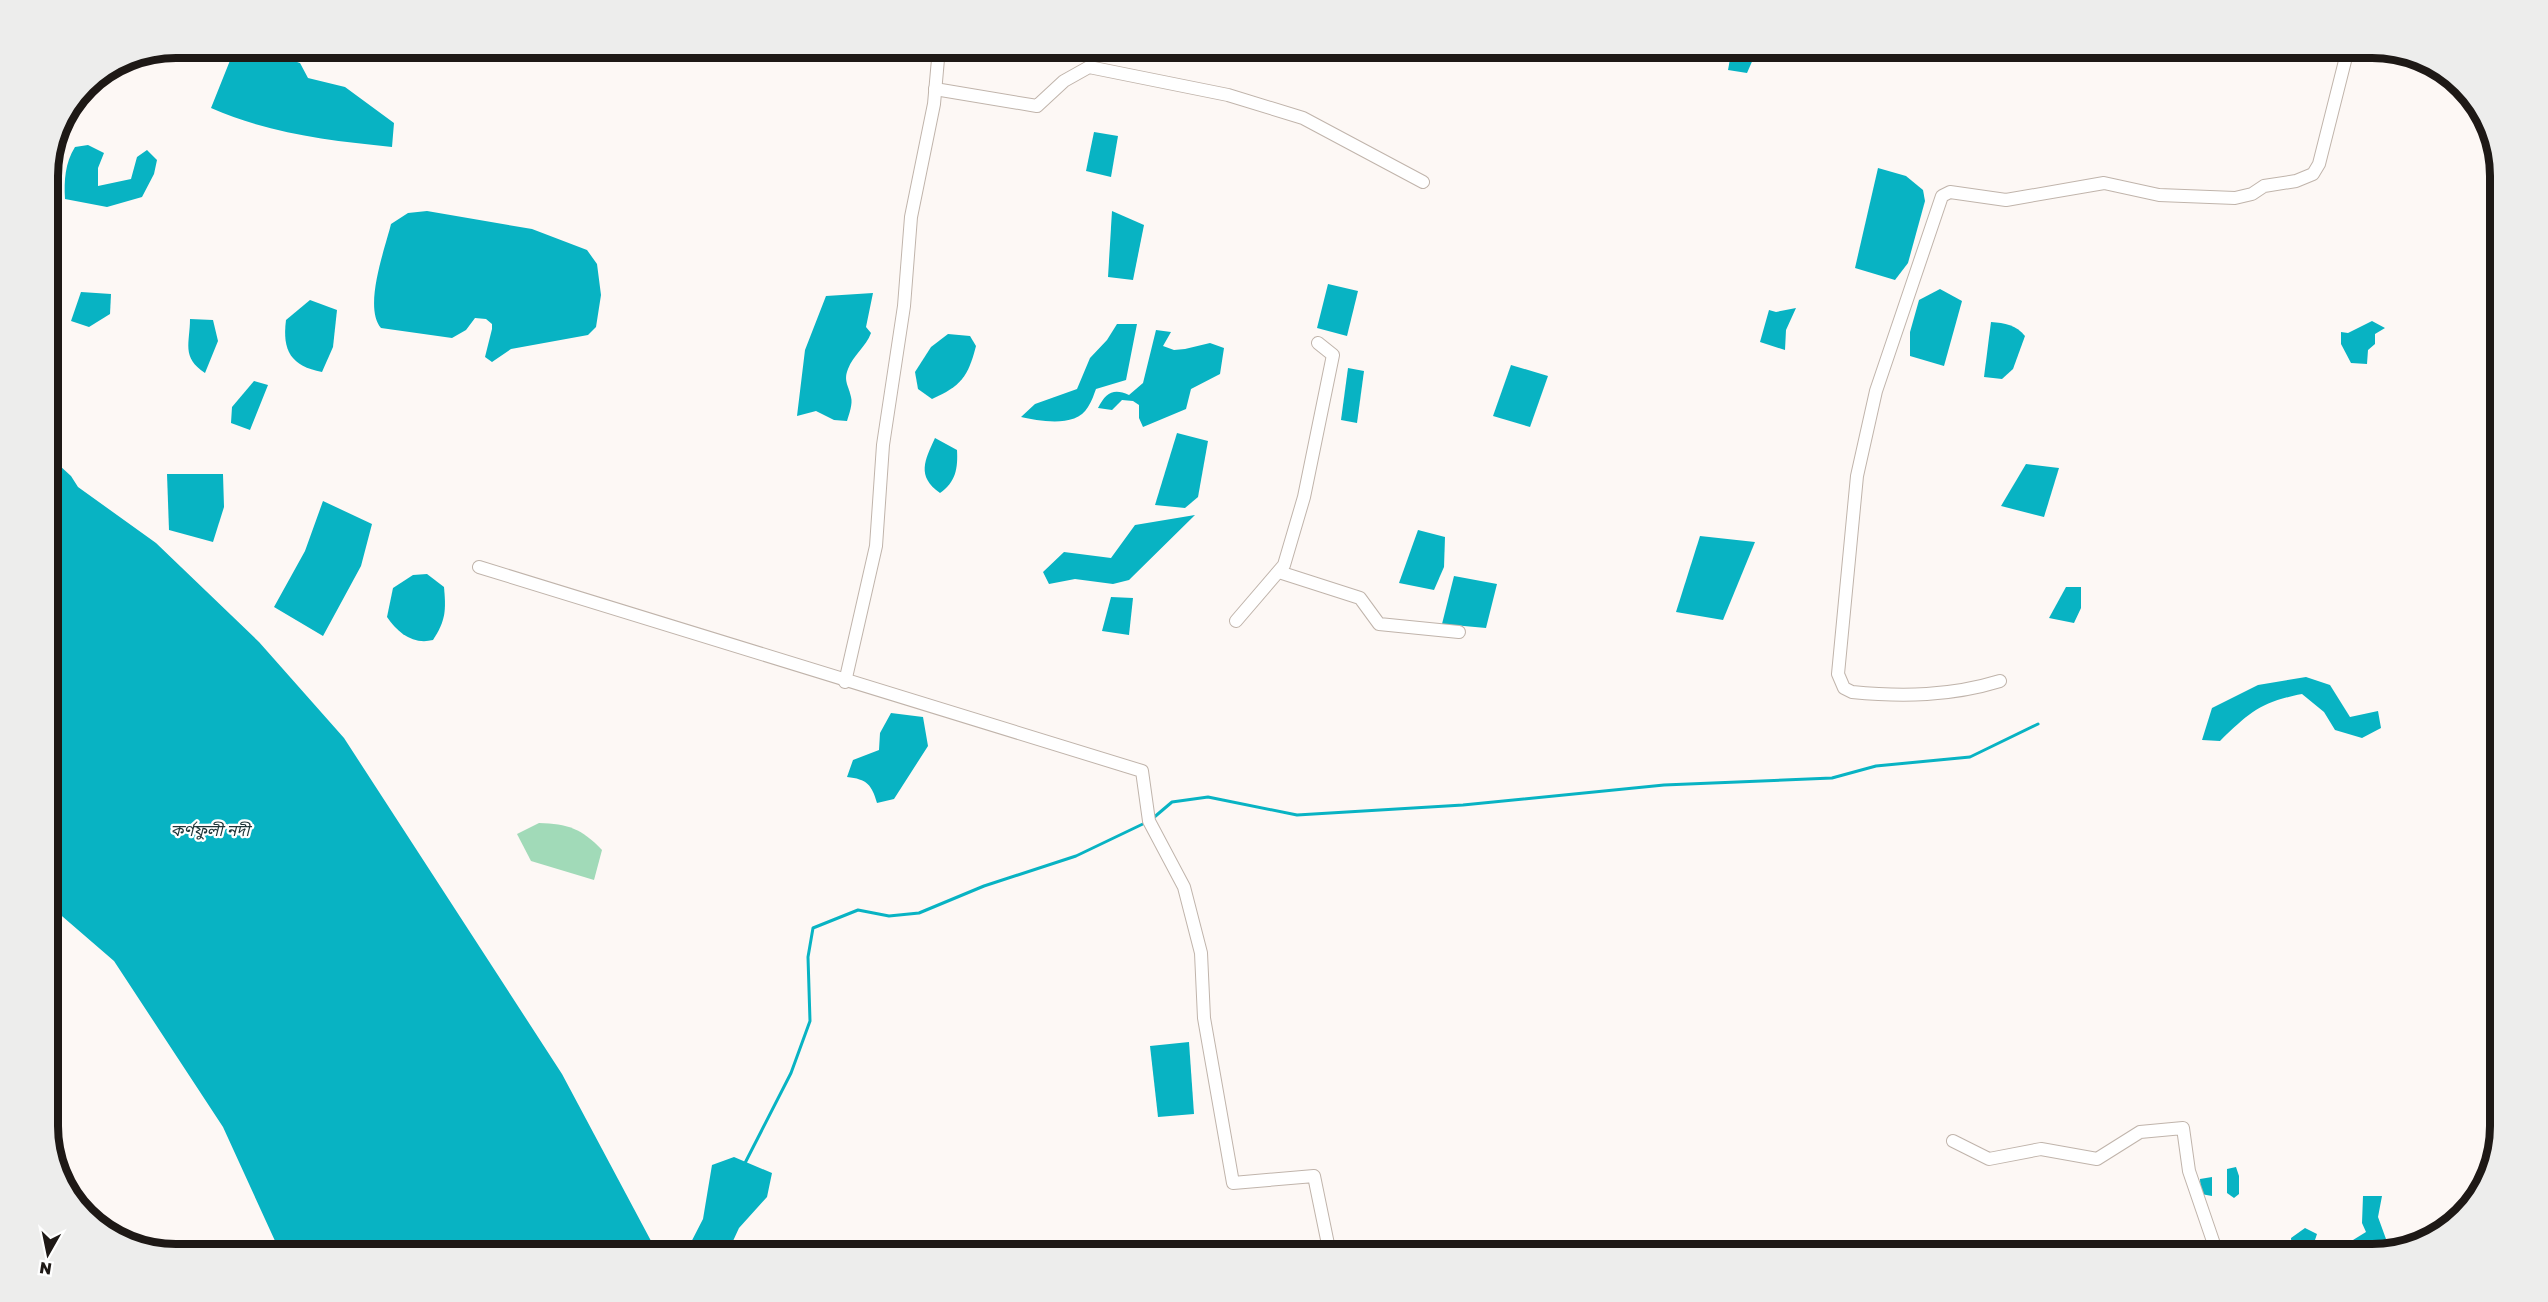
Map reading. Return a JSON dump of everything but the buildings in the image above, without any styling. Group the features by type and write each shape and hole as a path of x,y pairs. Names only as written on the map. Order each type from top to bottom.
{"street":[{"path":"845,681 876,546 883,445 904,306 911,217 935,89 938,58"},
{"path":"2000,681 1970,690 1917,697 1852,692 1844,688 1839,674 1857,476 1876,391 1942,196 1950,192 2006,200 2104,183 2181,197 2235,198 2252,194 2264,186 2296,181 2313,174 2319,164 2346,58"},
{"path":"935,89 1037,106 1064,81 1089,67 1228,95 1303,118 1423,182"},
{"path":"1236,621 1284,566 1304,496 1333,355 1318,343"},
{"path":"479,567 1142,771 1149,821 1184,887 1201,953 1204,1018 1233,1183 1314,1176 1328,1244"},
{"path":"1279,572 1360,598 1379,624 1459,632"},
{"path":"1953,1141 1989,1158 2041,1149 2097,1159 2140,1132 2183,1128 2189,1171 2214,1244"}],"green space":[{"path":"539,823 574,829 602,850 594,880 531,861 517,834"}],"water":[{"path":"231,58 286,58 300,63 308,78 345,87 394,123 392,147 300,135 255,124 211,108"},
{"path":"1730,58 1754,58 1747,73 1728,70"},
{"path":"1094,132 1118,136 1111,177 1086,171"},
{"path":"88,145 104,153 98,168 98,186 131,179 137,157 147,150 157,160 154,174 142,197 107,207 65,199 69,159 75,147"},
{"path":"1878,168 1906,176 1923,190 1925,201 1908,263 1895,280 1855,268"},
{"path":"427,211 532,229 587,250 597,264 601,295 596,327 588,335 511,349 492,362 485,357 492,329 492,324 486,319 475,318 466,330 452,338 381,328 376,319 375,292 380,262 391,224 408,213"},
{"path":"1112,211 1144,225 1133,280 1108,277"},
{"path":"1328,284 1358,291 1347,336 1317,328"},
{"path":"1940,289 1962,301 1944,366 1910,356 1910,332 1919,300"},
{"path":"81,292 111,294 110,314 89,327 71,321"},
{"path":"873,293 866,327 871,333 850,364 847,373 846,380 851,400 847,421 834,420 816,411 797,416 805,350 826,296"},
{"path":"310,300 337,310 333,347 322,372 303,366 296,361 287,348 286,320"},
{"path":"1796,308 1786,330 1785,350 1760,342 1769,310 1776,312"},
{"path":"190,319 213,320 218,341 205,373 197,367 188,349"},
{"path":"2372,321 2385,328 2375,334 2375,344 2368,350 2367,364 2351,363 2341,344 2341,332 2348,333"},
{"path":"1991,322 2010,325 2025,336 2013,369 2002,379 1984,377"},
{"path":"1117,324 1137,324 1126,380 1096,389 1088,407 1075,418 1057,421 1021,417 1035,404 1077,389 1090,358 1107,340"},
{"path":"1156,330 1171,332 1163,346 1174,350 1210,343 1224,348 1220,374 1191,389 1186,409 1143,427 1139,418 1139,405 1133,401 1122,400 1112,410 1098,408 1107,395 1119,392 1129,395 1143,383"},
{"path":"948,334 970,336 976,346 970,366 962,379 950,390 932,399 918,389 915,372 931,347"},
{"path":"1511,365 1548,376 1530,427 1493,416"},
{"path":"1348,368 1364,371 1357,423 1341,420"},
{"path":"254,381 268,385 250,430 231,423 232,407"},
{"path":"1177,433 1208,441 1198,497 1185,508 1155,505"},
{"path":"935,438 957,450 955,474 950,484 940,493 932,487 925,474 928,453"},
{"path":"2026,464 2059,468 2044,517 2001,506"},
{"name":"কর্ণফুলী নদী","path":"59,465 71,476 78,487 156,543 259,642 344,738 562,1074 653,1244 276,1244 223,1127 114,961 59,914"},
{"path":"167,474 223,474 224,507 213,542 169,530"},
{"path":"323,501 372,524 361,566 323,636 274,607 305,551"},
{"path":"1195,515 1129,580 1113,584 1075,579 1049,584 1043,572 1064,552 1111,558 1135,525"},
{"path":"1418,530 1445,537 1444,567 1434,590 1399,583"},
{"path":"1700,536 1755,542 1723,620 1676,612"},
{"path":"427,574 444,587 444,615 433,640 419,641 401,633 387,617 393,588 413,575"},
{"path":"1454,576 1497,584 1486,628 1442,624"},
{"path":"2066,587 2081,587 2081,608 2074,623 2049,618"},
{"path":"1111,597 1133,598 1129,635 1102,631"},
{"path":"2306,677 2330,685 2350,717 2378,711 2381,728 2362,738 2335,730 2324,712 2302,694 2276,701 2248,715 2220,741 2202,740 2212,708 2258,685"},
{"path":"891,713 923,717 928,746 894,799 877,803 868,784 859,779 847,777 853,760 879,750 880,733"},
{"path":"1189,1042 1194,1114 1158,1117 1150,1046"},
{"path":"734,1157 772,1173 767,1197 739,1228 732,1244 690,1244 703,1219 712,1165"},
{"path":"2236,1167 2239,1176 2239,1194 2234,1198 2227,1193 2227,1169"},
{"path":"2212,1177 2212,1196 2201,1194 2200,1179"},
{"path":"2363,1196 2382,1196 2378,1217 2386,1239 2383,1242 2356,1244 2353,1240 2366,1232 2362,1223"},
{"path":"2305,1228 2317,1234 2314,1244 2291,1244 2291,1238"}],"waterway":[{"path":"1152,819 1172,802 1208,797 1297,815 1463,805 1664,785 1832,778 1876,766 1970,757 2038,724"},
{"path":"744,1165 791,1073 810,1021 808,957 813,928 858,910 889,916 919,913 984,886 1076,856 1147,822"}]}
